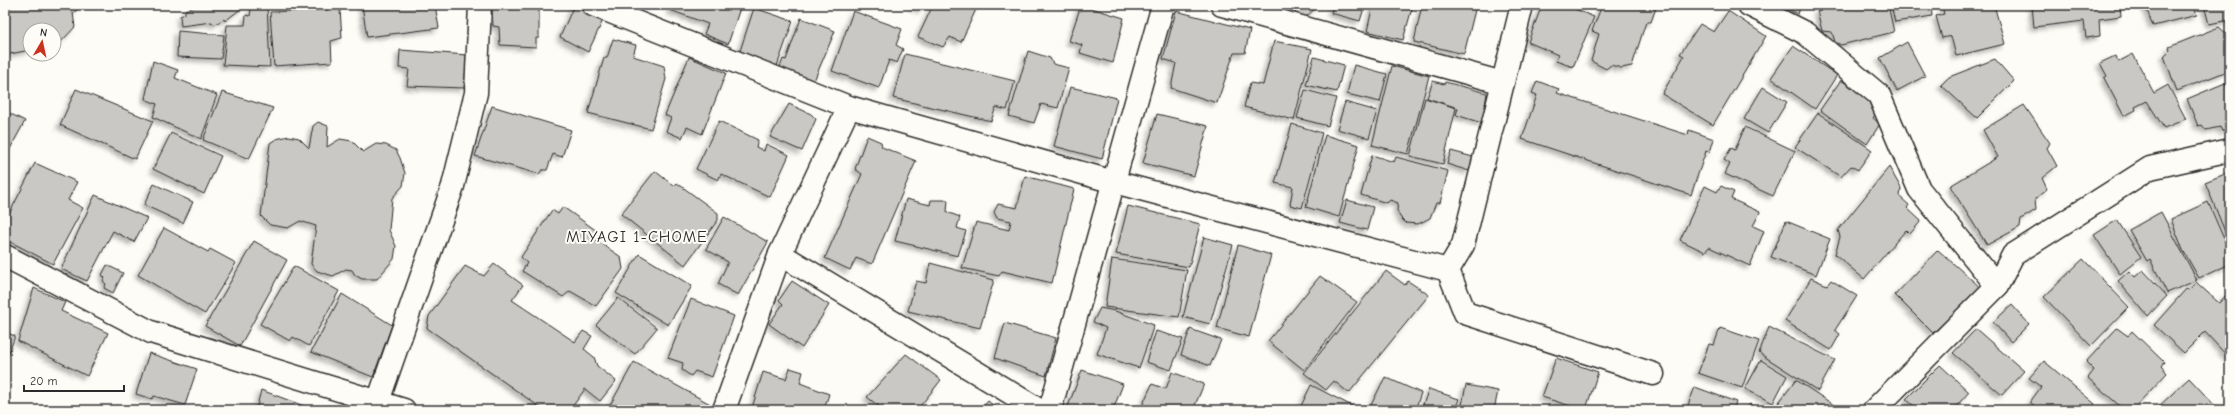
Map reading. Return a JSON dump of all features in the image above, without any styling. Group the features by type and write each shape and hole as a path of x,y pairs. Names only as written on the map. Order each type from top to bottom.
{"street":[{"path":"376,406 453,186 476,93 480,5"},
{"path":"593,5 849,107 1114,182 1448,270"},
{"path":"1050,410 1163,5"},
{"path":"1222,5 1503,83"},
{"path":"1448,270 1462,245 1522,5"},
{"path":"1749,5 1805,33 1879,95 1919,190 1997,286"},
{"path":"724,410 780,254 849,107"},
{"path":"1874,410 1997,286 2013,255 2150,168 2230,150"},
{"path":"780,254 1039,410"},
{"path":"5,256 151,332 376,406 404,410"},
{"path":"1448,270 1466,313 1653,374"}],"building":[{"path":"5,5 79,5 78,9 73,13 75,27 62,41 62,22 22,22 22,52 5,55"},
{"path":"199,5 246,5 225,21 224,19 214,25 212,22 181,26 180,16 185,14 185,10"},
{"path":"261,5 267,5 270,67 223,65 227,25 245,25 246,15 250,16 251,9"},
{"path":"362,5 435,5 439,28 367,37"},
{"path":"498,5 539,5 539,38 536,38 536,47 500,45 499,27 493,26 492,8 497,8"},
{"path":"574,5 604,18 588,52 560,37"},
{"path":"671,5 741,5 728,44 704,34 708,24 670,10"},
{"path":"912,5 924,5 922,10"},
{"path":"933,5 978,5 961,42 950,37 943,47 918,37"},
{"path":"1081,5 1124,18 1113,63 1080,53 1082,45 1069,41"},
{"path":"1279,5 1319,5 1304,19 1288,7"},
{"path":"1333,5 1365,5 1360,21 1331,13"},
{"path":"1373,5 1413,5 1403,40 1367,31"},
{"path":"1422,5 1476,6 1464,54 1414,42"},
{"path":"1542,5 1565,5 1594,17 1573,67 1556,61 1558,55 1528,42"},
{"path":"1602,5 1657,5 1651,22 1646,22 1632,66 1621,68 1611,65 1606,69 1591,61 1599,34 1592,31"},
{"path":"1780,5 1801,5 1798,14"},
{"path":"1838,5 1888,5 1894,32 1841,45 1835,42 1832,32 1822,31 1817,10"},
{"path":"1891,5 1931,5 1932,16 1895,22"},
{"path":"1942,5 1994,5 2005,44 1956,56 1951,36 1942,38 1936,16 1944,14"},
{"path":"2032,5 2120,5 2121,16 2099,19 2100,36 2086,38 2084,21 2034,27"},
{"path":"2145,5 2193,5 2197,15 2153,26"},
{"path":"2204,5 2230,5 2230,20 2209,24"},
{"path":"754,8 793,21 777,66 739,54"},
{"path":"340,9 342,38 331,41 332,62 274,66 270,12"},
{"path":"853,11 902,29 896,45 903,49 897,63 889,60 879,88 832,71"},
{"path":"1176,11 1250,30 1245,53 1234,53 1217,103 1171,88 1176,63 1163,59"},
{"path":"1728,11 1766,36 1713,125 1662,94 1684,56 1680,54 1700,24 1714,32"},
{"path":"801,18 835,31 813,83 779,70 783,59 786,60"},
{"path":"2219,27 2227,34 2230,33 2230,70 2177,91 2164,56 2170,50 2169,47"},
{"path":"178,31 224,35 221,59 177,57"},
{"path":"613,39 636,45 633,56 664,66 666,79 651,129 588,113 604,58 607,58"},
{"path":"1274,41 1312,49 1294,120 1244,107 1250,83 1263,85"},
{"path":"1907,42 1925,76 1897,91 1880,58"},
{"path":"1793,46 1837,75 1815,109 1771,78"},
{"path":"400,50 467,55 464,88 407,86 409,69 399,68"},
{"path":"1028,51 1050,58 1053,64 1069,68 1058,108 1041,104 1034,123 1009,116"},
{"path":"905,54 1015,81 1007,110 996,107 991,121 893,98"},
{"path":"2133,54 2154,93 2168,85 2186,119 2164,128 2147,101 2135,107 2136,110 2124,116 2104,78 2107,76 2100,63 2115,56 2118,62"},
{"path":"689,57 726,73 702,134 687,127 682,138 666,131 671,118 665,115"},
{"path":"1314,57 1344,65 1337,92 1306,85"},
{"path":"1995,59 2014,81 1977,118 1941,85 1949,77"},
{"path":"153,61 178,70 175,78 217,95 201,139 153,117 157,104 145,99"},
{"path":"1354,65 1387,74 1380,102 1347,94"},
{"path":"1392,66 1429,76 1408,154 1372,145"},
{"path":"1841,80 1875,104 1877,112 1873,118 1880,124 1867,144 1820,110"},
{"path":"1433,81 1444,84 1445,82 1487,93 1482,123 1456,115 1458,108 1427,98"},
{"path":"1537,81 1559,89 1557,93 1688,135 1689,130 1714,139 1710,152 1706,151 1691,195 1522,139 1537,95 1532,93"},
{"path":"2225,83 2230,94 2230,128 2222,131 2220,127 2206,130 2202,125 2198,126 2187,99"},
{"path":"1070,87 1117,98 1102,159 1054,146"},
{"path":"1763,87 1787,102 1768,133 1744,119"},
{"path":"76,89 153,121 135,159 60,125"},
{"path":"1305,90 1336,98 1328,126 1297,118"},
{"path":"222,92 273,108 249,159 203,140"},
{"path":"1425,98 1456,108 1443,164 1410,156"},
{"path":"1345,102 1377,111 1369,138 1337,129"},
{"path":"789,104 811,114 816,119 802,151 770,137"},
{"path":"2024,105 2050,143 2047,148 2057,166 2042,178 2047,189 2035,199 2036,210 2021,219 2020,227 1987,245 1950,186 1998,157 1983,130"},
{"path":"492,106 571,130 562,157 553,154 547,170 542,170 539,174 475,156"},
{"path":"5,111 25,121 5,158"},
{"path":"1818,113 1872,150 1858,170 1851,166 1841,177 1795,147"},
{"path":"1157,114 1208,126 1194,176 1143,163"},
{"path":"719,121 758,140 756,147 764,151 766,144 789,155 770,197 721,174 718,180 696,169"},
{"path":"318,122 328,126 327,147 340,139 352,141 363,152 376,144 386,145 396,150 400,158 405,173 403,186 392,198 389,230 396,246 394,259 377,279 362,279 355,275 352,270 346,269 333,276 317,271 311,264 316,226 300,221 288,228 270,225 261,216 270,143 276,139 289,136 299,138 309,148 313,126"},
{"path":"1292,124 1322,133 1302,208 1290,205 1293,187 1275,183"},
{"path":"1745,127 1795,151 1773,196 1725,174 1730,164 1724,160 1731,148 1735,150"},
{"path":"171,133 221,156 204,194 153,169"},
{"path":"1325,135 1359,145 1339,217 1306,207"},
{"path":"867,136 881,142 882,147 916,161 872,264 856,258 850,270 825,258 862,174 855,169"},
{"path":"1451,151 1473,157 1469,171 1447,164"},
{"path":"1372,155 1394,162 1396,157 1448,171 1440,203 1436,203 1430,218 1418,224 1406,223 1400,217 1397,210 1398,203 1390,200 1387,203 1361,195"},
{"path":"35,163 77,182 68,200 83,208 53,264 5,239 5,222"},
{"path":"1889,167 1901,188 1900,197 1909,205 1907,208 1921,221 1910,234 1906,230 1864,279 1835,254 1840,237 1838,230"},
{"path":"655,171 674,186 677,183 718,213 718,220 685,265 621,214"},
{"path":"2230,172 2230,244 2205,182"},
{"path":"1025,176 1074,189 1052,283 1002,271 999,276 962,268 976,222 1009,230 1011,221 997,218 994,212 998,204 1017,208"},
{"path":"154,184 193,202 183,223 144,205"},
{"path":"1705,186 1717,192 1721,186 1734,192 1731,199 1760,212 1753,226 1764,231 1750,266 1709,247 1705,252 1680,240"},
{"path":"95,195 147,218 134,242 113,231 87,281 61,269"},
{"path":"906,199 930,205 931,200 948,200 947,212 960,217 957,228 966,231 958,256 895,241"},
{"path":"1347,200 1373,207 1367,230 1340,223"},
{"path":"2208,202 2230,253 2230,264 2199,278 2183,250 2171,219"},
{"path":"1128,206 1200,224 1189,267 1116,254"},
{"path":"563,207 597,231 593,238 621,257 623,269 596,306 570,291 563,297 522,271 527,263 521,257 552,210 558,214"},
{"path":"2161,212 2197,280 2167,293 2150,259 2147,261 2129,230"},
{"path":"724,217 768,242 738,295 718,284 728,262 706,249"},
{"path":"2117,220 2141,257 2120,274 2094,235"},
{"path":"1786,221 1830,239 1816,275 1771,257"},
{"path":"164,228 208,252 210,249 236,263 205,314 138,275"},
{"path":"1204,237 1233,245 1210,324 1183,317"},
{"path":"254,241 287,260 240,346 205,326"},
{"path":"1238,245 1271,255 1249,337 1217,328"},
{"path":"1938,250 1981,288 1933,333 1895,295"},
{"path":"639,254 692,286 668,325 616,293"},
{"path":"1112,259 1187,270 1179,317 1105,307"},
{"path":"2083,259 2129,307 2091,346 2044,297"},
{"path":"930,263 994,280 980,328 908,311 916,281 926,283"},
{"path":"494,264 523,285 512,300 575,342 583,331 592,336 584,349 594,357 597,366 616,381 600,401 585,389 570,410 544,410 427,328 429,316 465,266 484,276"},
{"path":"107,265 123,273 113,293 104,288 106,284 103,281 105,278 102,275"},
{"path":"294,266 339,291 309,346 293,337 290,341 260,324"},
{"path":"2143,270 2167,296 2148,316 2118,281 2129,271 2135,277"},
{"path":"1386,271 1405,285 1408,281 1429,295 1349,393 1334,381 1326,390 1304,373"},
{"path":"1320,276 1357,302 1304,370 1268,341"},
{"path":"1811,278 1827,285 1831,280 1857,296 1835,330 1840,334 1831,350 1785,321"},
{"path":"792,281 829,305 802,348 769,324 783,304 779,300"},
{"path":"2196,282 2219,303 2227,294 2230,296 2230,359 2205,332 2184,353 2154,325 2186,289 2189,290"},
{"path":"34,288 65,302 61,311 108,333 87,376 18,341"},
{"path":"342,294 392,325 373,377 311,352"},
{"path":"618,298 657,328 635,354 596,325"},
{"path":"691,299 734,316 712,377 695,371 691,376 682,370 683,363 668,358"},
{"path":"2012,305 2029,324 2011,342 1993,322"},
{"path":"1100,308 1115,311 1154,325 1139,368 1097,354 1106,328 1093,322"},
{"path":"1005,323 1056,338 1046,376 995,358"},
{"path":"1769,327 1835,360 1818,391 1759,353"},
{"path":"1720,328 1759,341 1742,388 1698,373 1709,344 1714,345"},
{"path":"2117,328 2128,336 2132,331 2164,362 2161,366 2167,373 2132,410 2121,410 2121,407 2088,378 2094,370 2086,362"},
{"path":"1190,329 1221,340 1210,366 1181,355"},
{"path":"1976,329 2024,371 2002,395 1953,353"},
{"path":"1156,331 1183,339 1171,370 1146,362"},
{"path":"5,332 15,336 5,364"},
{"path":"149,353 197,369 185,405 154,396 152,399 136,394"},
{"path":"906,354 941,380 917,410 884,410 867,397"},
{"path":"1556,358 1598,372 1586,409 1577,408 1542,397"},
{"path":"1761,360 1787,376 1773,403 1745,389"},
{"path":"2044,361 2095,404 2091,410 2039,410 2030,402 2041,387 2029,378"},
{"path":"634,362 712,405 711,410 614,410 609,407"},
{"path":"1940,365 1969,392 1953,410 1919,410 1906,399"},
{"path":"790,368 803,372 800,383 829,394 824,410 752,408 763,372 786,379"},
{"path":"1082,370 1123,384 1113,410 1067,409"},
{"path":"1172,372 1204,384 1193,410 1153,410 1142,406 1152,384 1166,389"},
{"path":"1385,377 1421,393 1415,410 1377,410 1370,407"},
{"path":"2189,378 2219,410 2155,410"},
{"path":"1796,380 1840,409 1773,410"},
{"path":"1311,385 1358,409 1299,410"},
{"path":"1466,385 1498,391 1494,410 1461,410"},
{"path":"1695,387 1736,402 1733,410 1686,410"},
{"path":"1429,389 1459,399 1455,410 1421,410"},
{"path":"261,390 315,410 256,410"},
{"path":"988,401 999,410 980,410"},
{"path":"1750,404 1757,410 1745,410"},
{"path":"589,405 597,410 586,410"}],"district":[{"name":"MIYAGI 1-CHOME","path":"637,237"}]}
